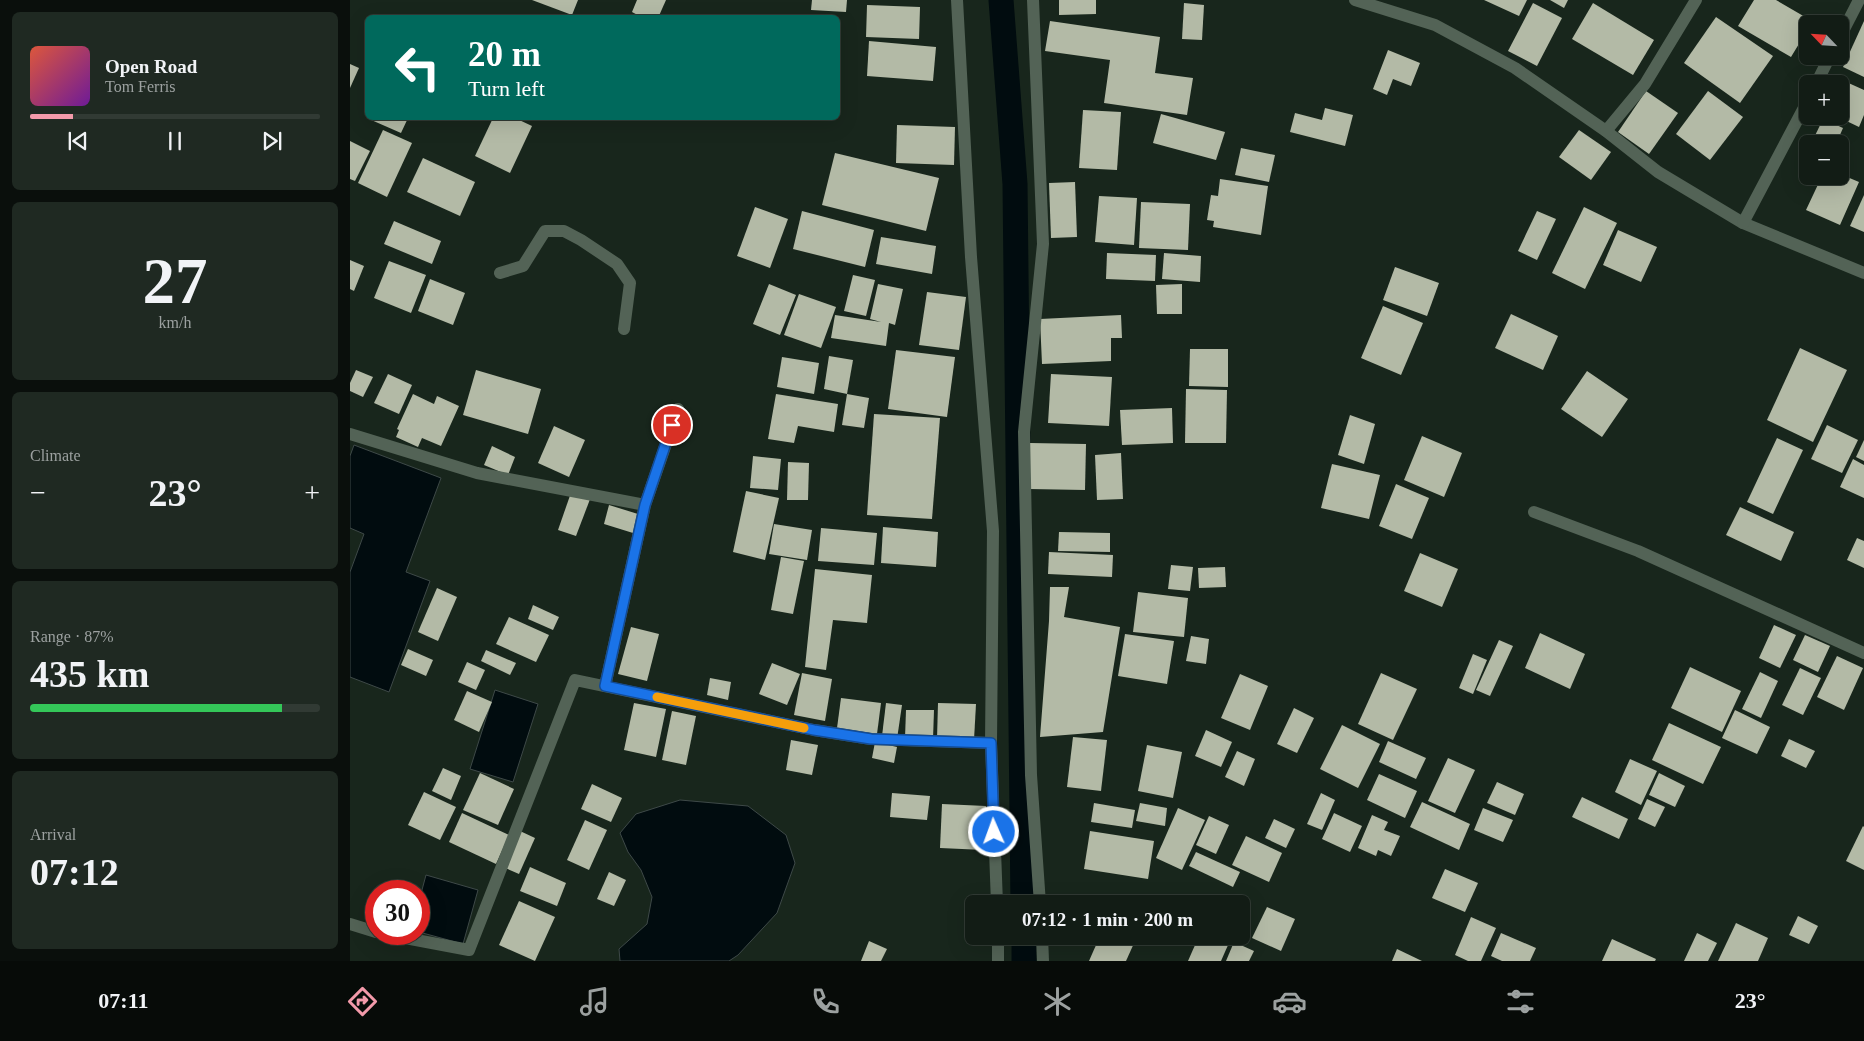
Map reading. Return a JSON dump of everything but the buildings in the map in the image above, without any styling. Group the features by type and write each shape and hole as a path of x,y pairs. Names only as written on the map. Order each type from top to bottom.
{"street":[{"path":"958,0 971,257 994,532 991,743 997,895"},
{"path":"1033,0 1043,244 1024,432 1031,775 1039,895"},
{"path":"1355,0 1435,25 1515,68 1606,131 1658,172 1743,223 1864,273"},
{"path":"1606,131 1645,84 1696,0"},
{"path":"1849,19 1859,0"},
{"path":"1743,223 1799,117"},
{"path":"500,274 523,266 545,231 564,231 617,264 630,283 624,329"},
{"path":"605,686 645,505 678,409"},
{"path":"350,434 477,473 645,505"},
{"path":"1534,512 1638,551 1864,653"},
{"path":"430,943 469,950 575,680 814,730 871,739 991,743"},
{"path":"350,924 365,929"},
{"path":"998,945 998,961"},
{"path":"1042,945 1043,961"}],"shaded area":[{"path":"354,445 441,478 406,572 430,581 389,692 350,677 350,572 364,534 350,528 350,456"},
{"path":"495,690 538,704 513,782 470,769"},
{"path":"680,800 748,806 786,835 795,863 777,913 738,955 729,961 620,961 619,949 647,924 652,897 641,870 628,852 620,833 636,814"},
{"path":"426,875 478,890 463,944 430,935 430,880 425,880"}],"waterway":[{"path":"1001,0 1015,184 1023,895"},
{"path":"1024,945 1024,961"}],"slow traffic":[{"path":"657,697 804,728"}],"route":[{"path":"672,425 645,505 605,686 814,730 871,739 991,743 994,832"}]}
